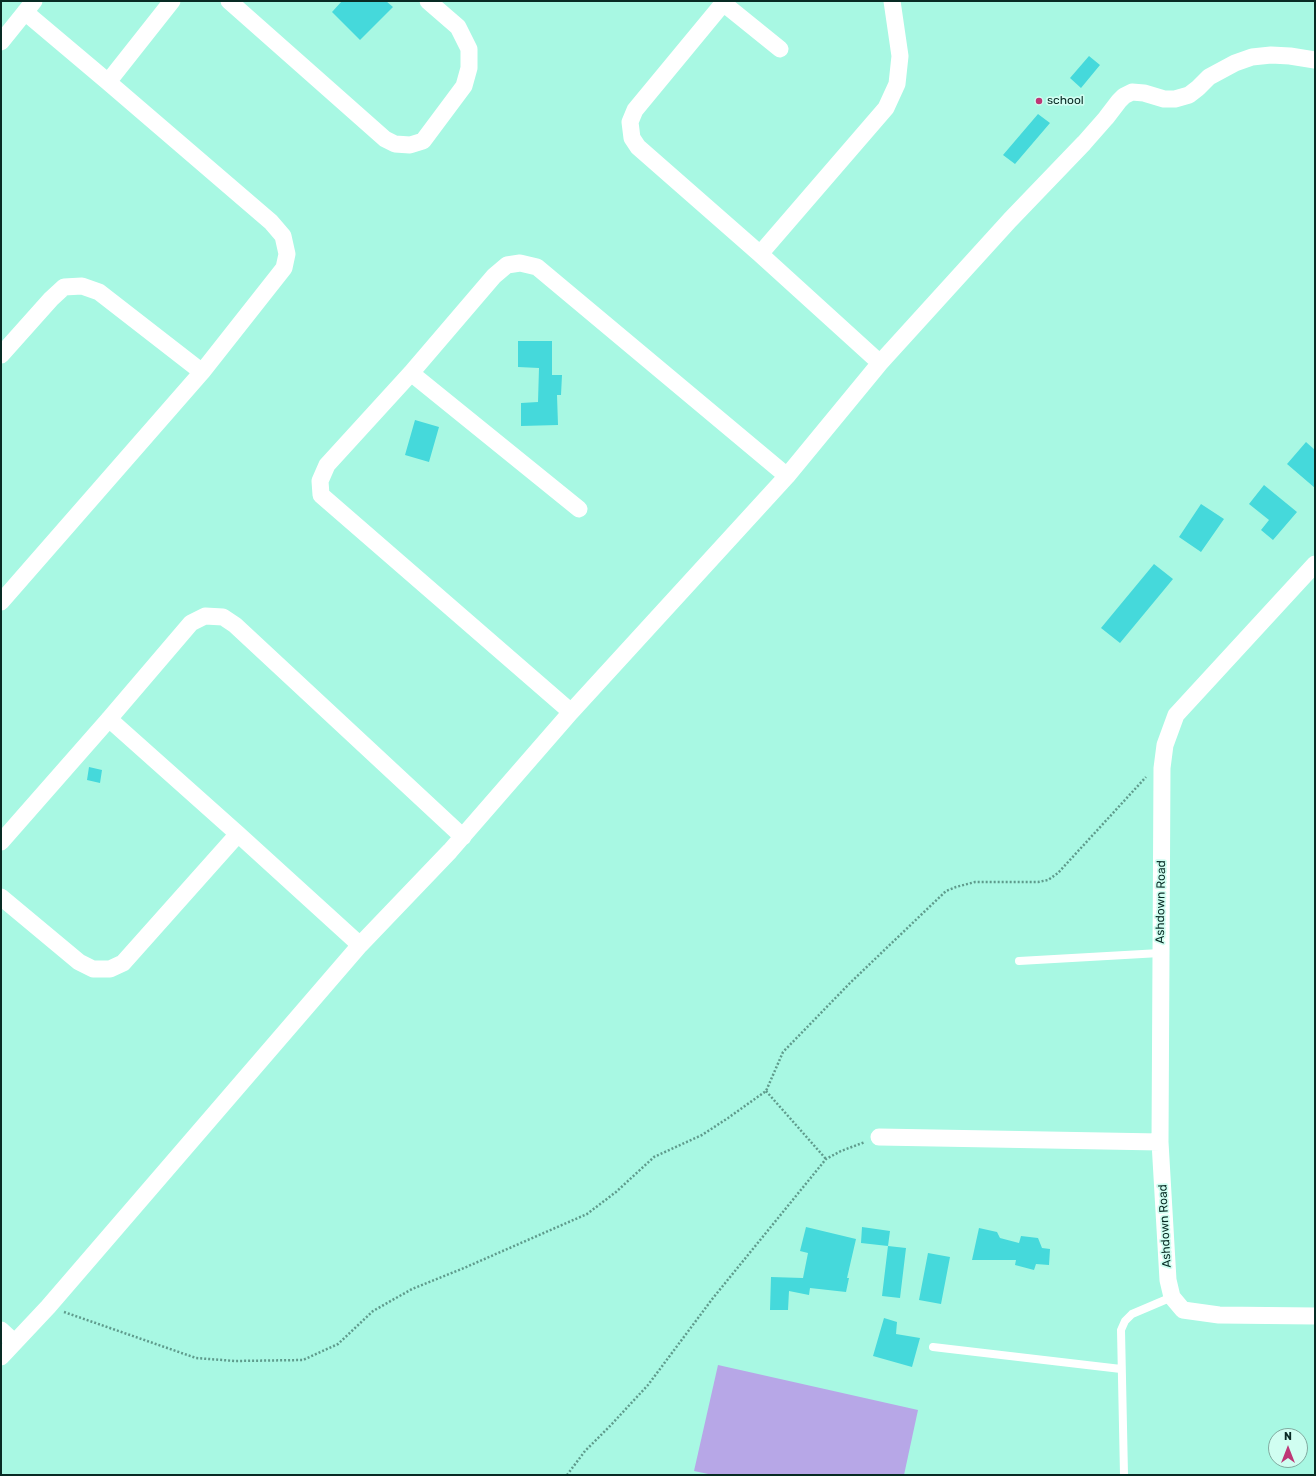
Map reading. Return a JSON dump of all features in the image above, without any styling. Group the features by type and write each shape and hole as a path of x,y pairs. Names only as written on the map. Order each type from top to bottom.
{"street":[{"path":"108,82 172,1"},
{"path":"229,1 385,139 395,144 410,145 423,141 464,86 469,68 469,49 458,27 428,1"},
{"path":"760,254 886,108 897,84 900,56 892,1"},
{"path":"780,50 724,2 634,110 630,122 632,138 638,147 760,254 880,363"},
{"path":"1,42 29,7 108,82 271,222 283,236 287,254 284,268 202,372 1,602"},
{"path":"1,1357 48,1307 360,945 463,837 571,712 787,476 880,363 1010,220 1084,143 1124,96 1132,92 1144,93 1164,100 1189,95 1209,77 1235,63 1252,57 1271,55 1315,60"},
{"path":"571,712 321,495 320,481 327,465 411,373 494,276 507,265 520,263 537,267 787,476"},
{"path":"1,355 51,299 64,287 82,286 99,292 202,372"},
{"path":"411,373 578,509"},
{"name":"Ashdown Road","path":"1172,1297 1168,1280 1160,1142 1162,768 1165,745 1176,715 1315,564"},
{"path":"1,842 191,623 205,616 222,617 235,625 463,837"},
{"path":"109,719 360,945"},
{"path":"1,897 79,962 93,969 110,969 123,963 238,834"},
{"path":"879,1137 1160,1142"},
{"path":"1172,1297 1183,1310 1219,1315 1315,1316"},
{"path":"1,1330 14,1342"}],"lane":[{"path":"1019,961 1160,953"},
{"path":"1124,1475 1121,1330 1125,1322 1132,1314 1172,1297"},
{"path":"933,1347 1121,1369"}],"path":[{"path":"48,1307 196,1358 235,1361 303,1360 338,1344 373,1311 412,1288 464,1268 587,1214 616,1192 654,1157 702,1135 766,1091 784,1052 850,983 946,891 975,882 1038,882 1048,880 1058,873 1146,777"},
{"path":"766,1091 826,1159"},
{"path":"567,1475 585,1451 648,1385 713,1298 826,1159 841,1151 879,1137"}],"shaded area":[{"path":"718,1365 918,1410 904,1475 713,1475 694,1471"}],"building":[{"path":"342,1 386,1 393,7 360,40 332,12"},
{"path":"1089,56 1100,65 1081,88 1070,78"},
{"path":"1038,114 1050,123 1015,164 1003,155"},
{"path":"518,341 552,341 552,375 562,375 561,395 557,395 558,425 521,426 521,403 538,402 539,368 518,367"},
{"path":"415,420 439,427 429,462 405,455"},
{"path":"1306,442 1315,450 1315,488 1287,464"},
{"path":"1264,485 1297,512 1273,540 1261,530 1269,520 1249,504"},
{"path":"1201,504 1224,519 1201,552 1179,537"},
{"path":"1154,564 1173,579 1120,643 1101,628"},
{"path":"89,767 102,770 100,783 87,780"},
{"path":"806,1227 856,1239 847,1278 849,1278 846,1292 810,1288 809,1295 789,1291 788,1310 770,1310 771,1277 803,1278 808,1253 800,1251"},
{"path":"862,1227 890,1231 888,1246 861,1243"},
{"path":"979,1228 997,1232 1000,1238 1019,1243 1021,1236 1038,1238 1042,1248 1050,1249 1049,1265 1036,1264 1034,1270 1015,1265 1016,1260 972,1260"},
{"path":"888,1246 906,1248 900,1298 882,1296"},
{"path":"928,1253 950,1257 941,1304 919,1300"},
{"path":"884,1318 897,1322 896,1334 920,1338 912,1367 873,1356"}],"place":[{"name":"school","path":"1039,101"}]}
